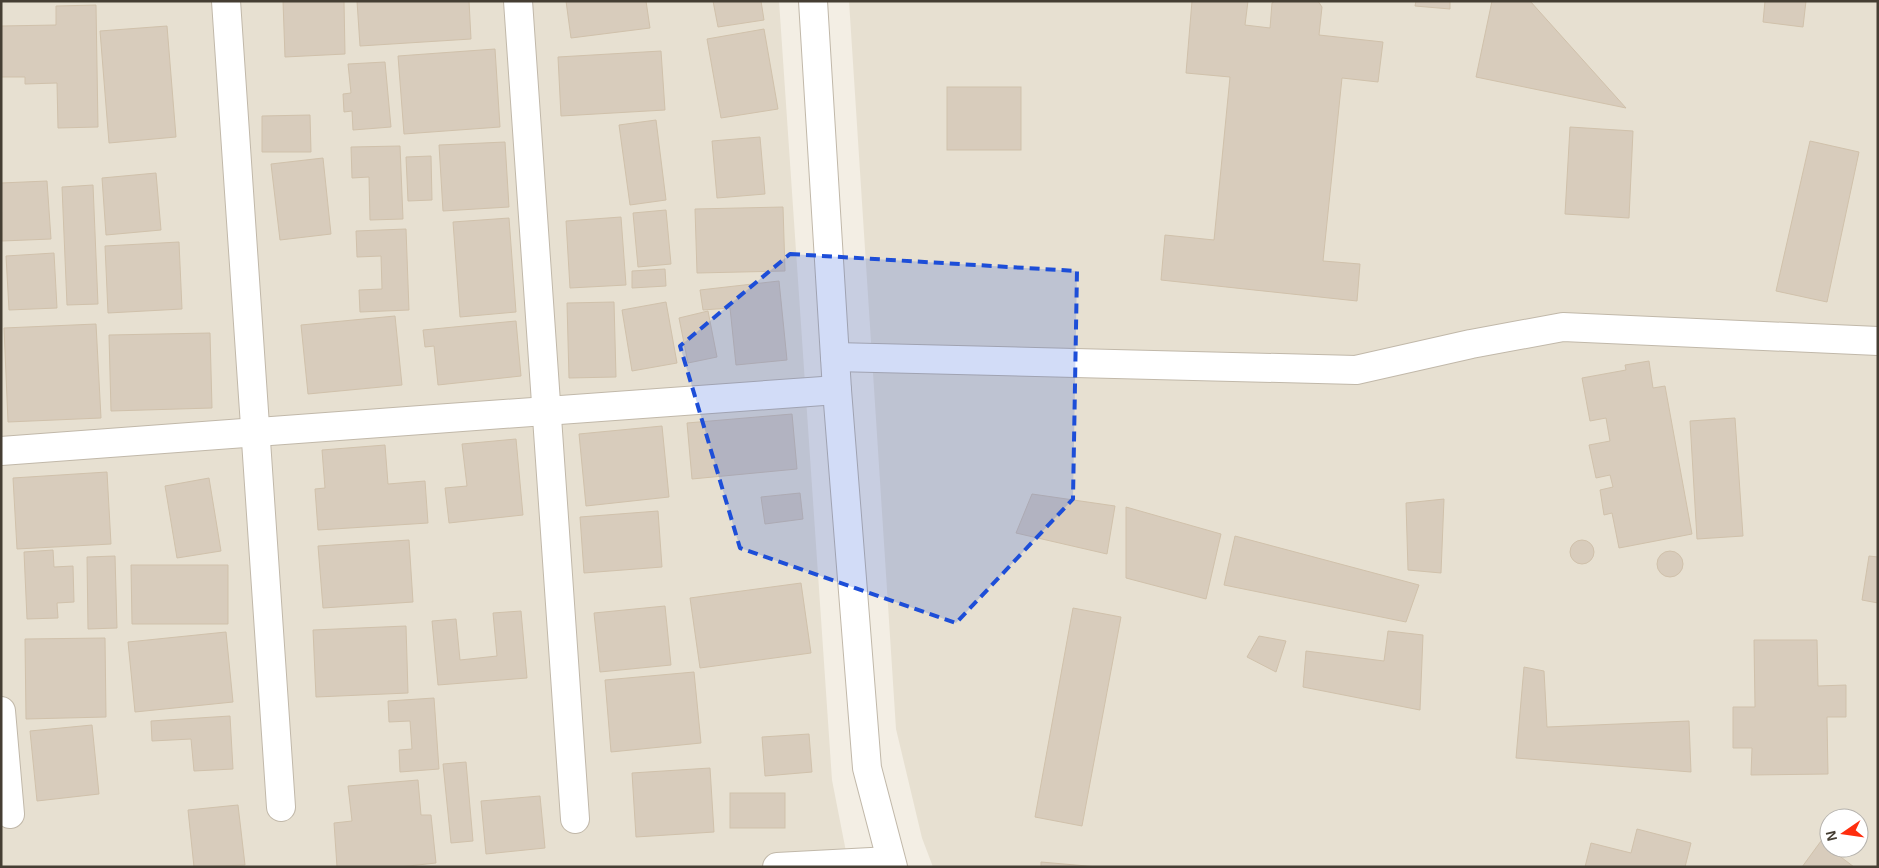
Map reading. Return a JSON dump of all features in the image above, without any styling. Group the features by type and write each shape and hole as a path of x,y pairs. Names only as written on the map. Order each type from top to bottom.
{"street":[{"path":"226,1 280,807"},
{"path":"518,1 575,819"},
{"path":"777,867 891,864 867,768 837,390 813,1"},
{"path":"835,358 1356,370 1471,344 1563,327 1878,341"},
{"path":"1,451 837,390"},
{"path":"1,712 10,814"}],"highlighted area":[{"path":"790,254 1077,271 1073,499 956,623 740,548 680,346"}],"shaded area":[{"path":"1,1 779,1 832,780 849,867 1,867"},
{"path":"849,1 1878,1 1878,867 933,867 922,838 896,729"}],"building":[{"path":"283,1 344,1 345,54 285,57"},
{"path":"357,1 469,1 471,39 360,46"},
{"path":"566,1 646,1 650,28 571,38"},
{"path":"713,1 761,1 764,20 718,27"},
{"path":"1192,1 1248,1 1245,25 1270,28 1272,3 1275,1 1318,1 1322,7 1319,35 1383,42 1378,82 1342,78 1323,261 1360,264 1357,301 1161,280 1165,235 1214,240 1230,77 1186,73"},
{"path":"1416,1 1450,1 1450,9 1415,6"},
{"path":"1492,1 1530,1 1626,108 1476,77"},
{"path":"1765,1 1806,1 1803,27 1763,22"},
{"path":"96,5 98,127 58,128 57,83 25,84 25,77 1,77 1,26 56,25 56,6"},
{"path":"167,26 176,137 109,143 100,31"},
{"path":"764,29 778,109 721,118 707,39"},
{"path":"495,49 500,127 404,134 398,56"},
{"path":"661,51 665,110 561,116 558,57"},
{"path":"385,62 391,127 353,130 352,111 344,112 343,94 351,93 348,64"},
{"path":"947,87 1021,87 1021,150 947,150"},
{"path":"310,115 311,152 262,152 262,116"},
{"path":"656,120 666,200 630,205 619,125"},
{"path":"1570,127 1633,131 1629,218 1565,214"},
{"path":"760,137 765,194 717,198 712,141"},
{"path":"1810,141 1859,152 1827,302 1776,291"},
{"path":"505,142 509,207 443,211 439,145"},
{"path":"400,146 403,219 370,220 369,177 352,178 351,147"},
{"path":"431,156 432,200 408,201 406,157"},
{"path":"323,158 331,234 280,240 271,164"},
{"path":"156,173 161,230 106,235 102,178"},
{"path":"47,181 51,239 2,241 1,183"},
{"path":"93,185 98,304 67,305 62,187"},
{"path":"783,207 785,271 697,273 695,209"},
{"path":"666,210 671,264 638,267 633,213"},
{"path":"621,217 626,285 570,288 566,221"},
{"path":"509,218 516,312 460,317 453,222"},
{"path":"406,229 409,310 360,312 359,290 382,289 381,256 357,257 356,231"},
{"path":"179,242 182,309 108,313 105,246"},
{"path":"54,253 57,308 9,310 6,256"},
{"path":"665,269 666,286 632,288 632,271"},
{"path":"779,281 787,360 736,365 730,308 703,310 700,290"},
{"path":"614,302 616,377 569,378 567,303"},
{"path":"666,302 677,363 632,371 622,310"},
{"path":"708,311 717,357 688,363 679,318"},
{"path":"395,316 402,385 308,394 301,325"},
{"path":"516,321 521,376 438,385 434,346 425,347 423,330"},
{"path":"96,324 101,418 8,422 4,328"},
{"path":"210,333 212,408 111,411 109,335"},
{"path":"1649,361 1653,388 1665,386 1692,534 1619,548 1612,513 1604,515 1600,490 1613,487 1610,475 1596,478 1589,445 1610,441 1606,418 1590,421 1582,378 1626,370 1625,365"},
{"path":"792,414 797,469 692,479 687,423"},
{"path":"1735,418 1743,536 1697,539 1690,421"},
{"path":"662,426 669,497 586,506 579,434"},
{"path":"516,439 523,515 449,523 445,488 467,486 462,444"},
{"path":"385,445 388,484 425,481 428,523 318,530 315,489 325,488 322,450"},
{"path":"107,472 111,544 17,549 13,478"},
{"path":"209,478 221,551 177,558 165,486"},
{"path":"800,493 803,519 765,524 761,497"},
{"path":"1032,494 1115,506 1107,554 1016,533"},
{"path":"1444,499 1441,573 1408,570 1406,503"},
{"path":"1126,507 1221,534 1206,599 1126,578"},
{"path":"658,511 662,567 584,573 580,517"},
{"path":"1235,536 1419,585 1406,622 1224,585"},
{"path":"409,540 413,602 323,608 318,546"},
{"path":"1582,540 1591,543 1594,552 1591,561 1582,564 1573,561 1570,552 1573,543"},
{"path":"53,550 54,567 73,566 74,602 57,603 58,618 27,619 24,552"},
{"path":"1670,551 1679,555 1683,564 1679,573 1670,577 1661,573 1657,564 1661,555"},
{"path":"115,556 117,628 88,629 87,557"},
{"path":"1869,556 1878,557 1878,603 1862,600"},
{"path":"131,565 228,565 228,624 132,624"},
{"path":"801,583 811,653 700,668 690,598"},
{"path":"665,606 671,665 600,672 594,613"},
{"path":"1073,608 1121,617 1082,826 1035,817"},
{"path":"521,611 527,678 438,685 432,621 456,619 460,660 497,656 493,613"},
{"path":"406,626 408,693 316,697 313,630"},
{"path":"1388,631 1423,635 1420,710 1303,687 1306,651 1384,661"},
{"path":"226,632 233,702 135,712 128,642"},
{"path":"1259,636 1286,641 1276,672 1247,657"},
{"path":"105,638 106,717 26,719 25,639"},
{"path":"1754,640 1817,640 1818,686 1846,685 1846,717 1827,717 1828,774 1751,775 1752,748 1733,748 1733,707 1755,707"},
{"path":"1524,667 1544,671 1547,727 1689,721 1691,772 1516,758"},
{"path":"694,672 701,743 611,752 605,680"},
{"path":"434,698 439,769 400,772 399,750 412,749 410,721 389,722 388,701"},
{"path":"230,716 233,769 194,771 191,739 152,741 151,721"},
{"path":"92,725 99,794 37,801 30,731"},
{"path":"809,734 812,772 765,776 762,737"},
{"path":"466,762 473,841 451,843 443,764"},
{"path":"710,768 714,832 636,837 632,773"},
{"path":"418,780 421,815 431,815 436,863 399,867 337,867 334,823 352,821 348,786"},
{"path":"730,793 785,793 785,828 730,828"},
{"path":"540,796 545,848 486,854 481,801"},
{"path":"238,805 245,865 194,867 188,810"},
{"path":"1637,829 1691,843 1685,867 1585,867 1591,843 1631,853"},
{"path":"1819,844 1819,858 1842,858 1854,867 1802,867"},
{"path":"1041,862 1098,867 1041,867"}]}
